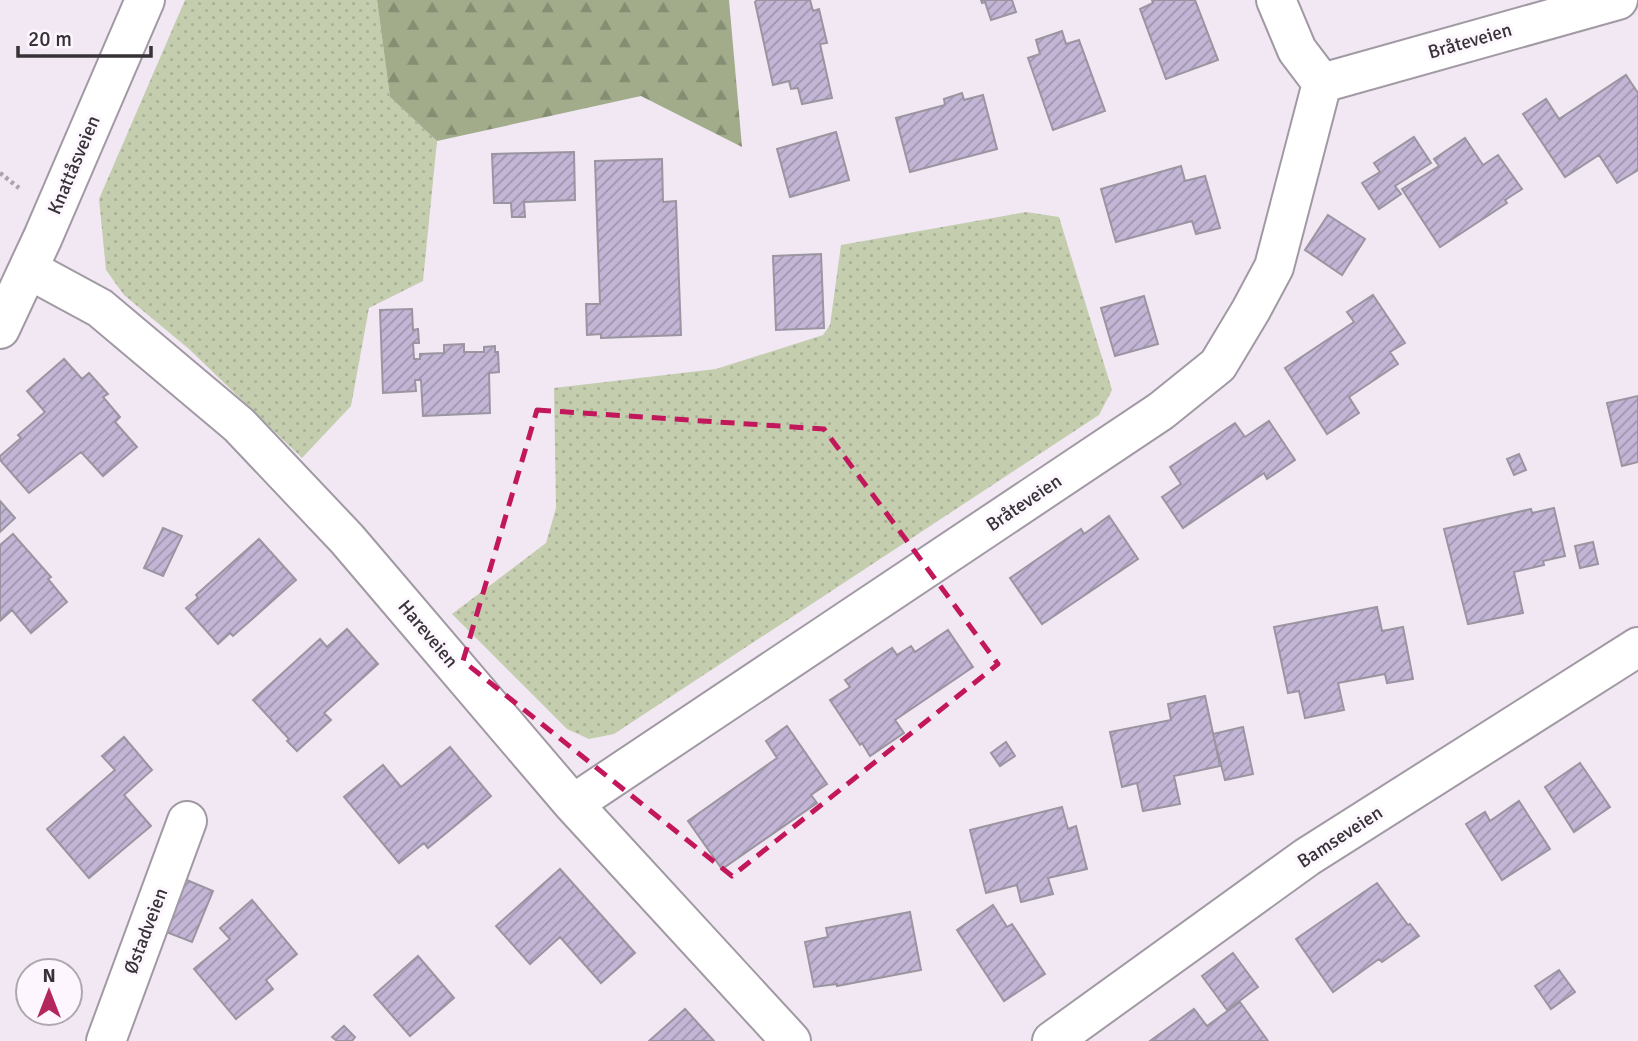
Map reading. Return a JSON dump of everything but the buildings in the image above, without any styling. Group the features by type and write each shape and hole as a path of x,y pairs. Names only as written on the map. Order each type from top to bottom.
{"street":[{"name":"Knattåsveien","path":"0,329 145,0"},
{"path":"1276,0 1297,50 1322,83"},
{"name":"Bråteveien","path":"573,804 1161,411 1217,365 1274,267 1322,83 1618,0"},
{"name":"Hareveien","path":"28,269 100,308 239,425 347,539 573,804 791,1041"},
{"name":"Bamseveien","path":"1052,1041 1307,858 1638,646"},
{"name":"Østadveien","path":"106,1041 187,821"}],"highlighted area":[{"path":"537,410 824,429 998,664 732,876 463,661"}],"green space":[{"path":"185,0 377,0 390,97 437,141 423,281 369,308 351,406 302,458 189,349 124,295 106,270 99,199"},
{"path":"377,0 729,0 742,147 641,96 437,141 390,97"},
{"path":"1026,212 1059,217 1112,390 1099,415 614,734 589,739 567,729 452,614 546,543 556,508 554,388 716,369 823,335 830,325 841,245"}]}
